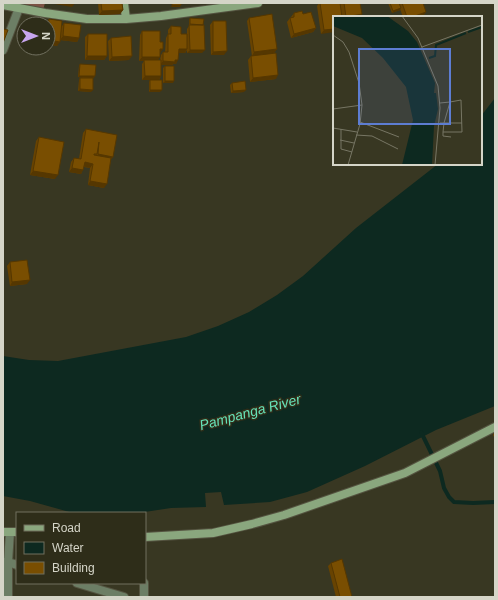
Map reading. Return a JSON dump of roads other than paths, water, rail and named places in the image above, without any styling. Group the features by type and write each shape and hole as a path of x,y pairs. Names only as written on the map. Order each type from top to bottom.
{"main road":[{"path":"124,3 126,19"},
{"path":"3,5 45,14 87,19 126,19 161,16 258,3"},
{"path":"146,537 213,533 284,515 404,473 495,427"}],"street":[{"path":"3,50 19,8"},
{"path":"8,597 5,562 10,532"},
{"path":"5,562 16,565"},
{"path":"80,584 124,597"},
{"path":"144,584 144,597"}],"water":[{"name":"Pampanga River","path":"495,98 495,406 436,430 365,466 307,492 270,502 224,505 221,492 205,493 206,507 171,508 145,512 69,512 30,501 3,496 3,356 29,360 58,361 186,337 218,326 249,312 277,295 303,276 356,228 437,165 482,165 482,115"}],"waterway":[{"path":"421,432 440,471 444,488 454,502 495,502"}]}
